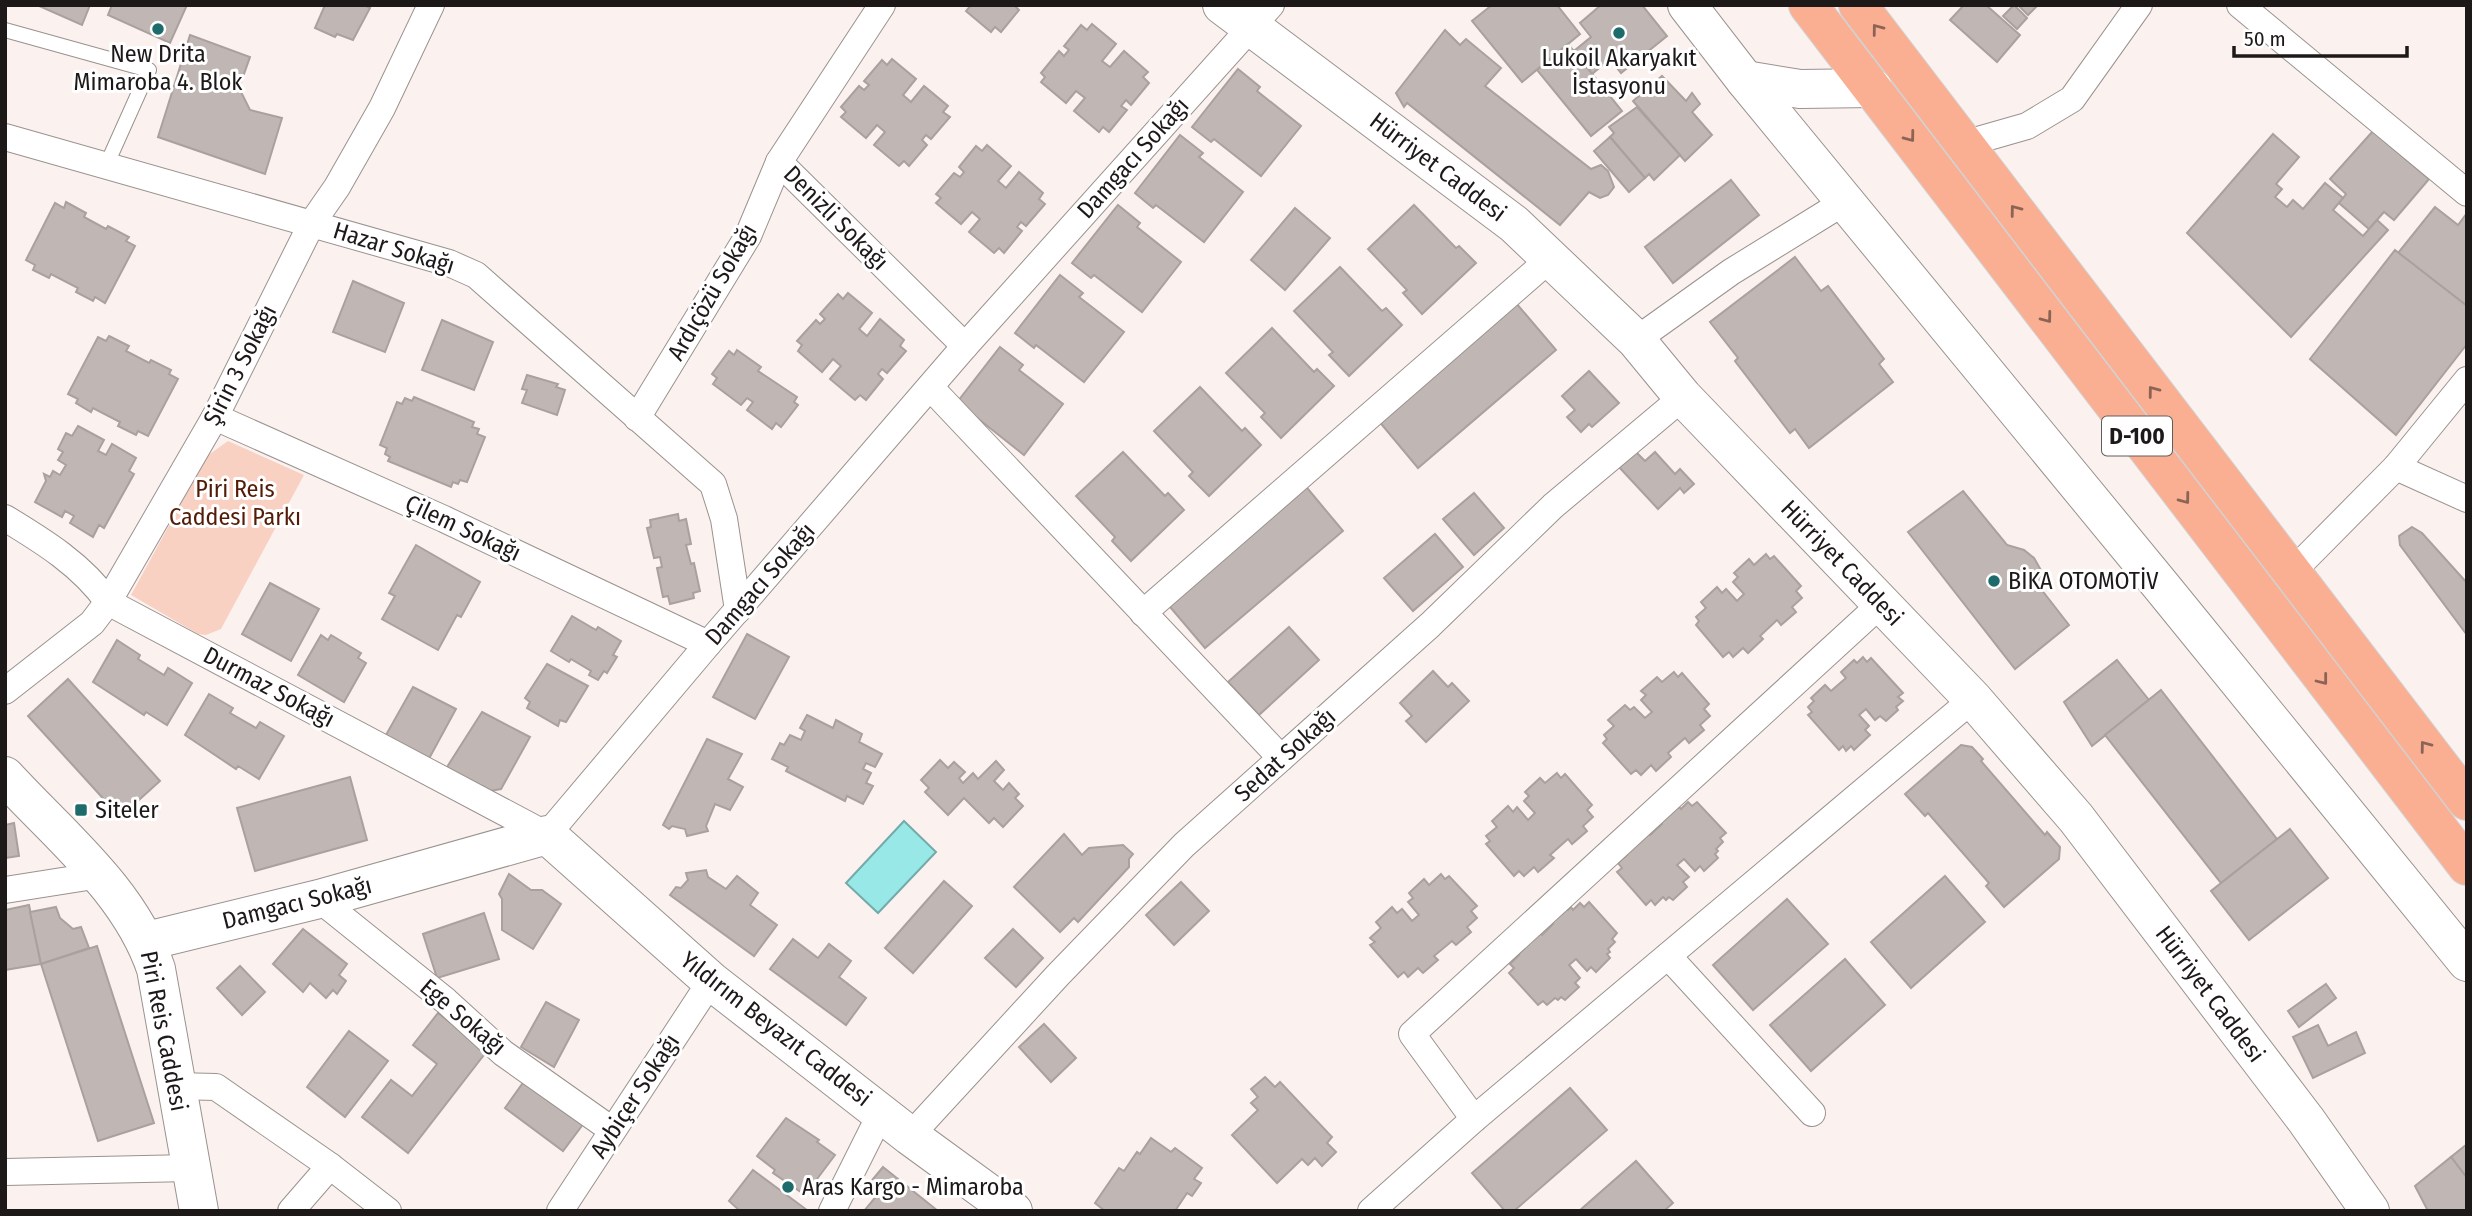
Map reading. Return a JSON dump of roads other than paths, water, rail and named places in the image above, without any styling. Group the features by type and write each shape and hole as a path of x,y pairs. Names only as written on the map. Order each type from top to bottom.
{"highway":[{"name":"D-100","path":"1808,5 2467,866"},
{"name":"D-100","path":"1858,5 2467,801"}],"main road":[{"path":"1687,5 1745,80 2467,962"},
{"name":"Hürriyet Caddesi","path":"1248,12 1514,225 1551,258 1636,340 1683,397 1973,699 2076,818 2306,1120 2370,1211"},
{"path":"1745,80 1800,89 1873,88"},
{"name":"Piri Reis Caddesi","path":"11,789 100,875 147,941 156,969 190,1168 200,1211"},
{"name":"Damgacı Sokağı","path":"147,941 319,899 547,835"},
{"name":"Yıldırım Beyazıt Caddesi","path":"547,835 711,981 895,1124 1013,1211"}],"street":[{"name":"Şirin 3 Sokağı","path":"5,691 92,623 108,602 215,417 312,223 337,187 382,108 431,5"},
{"name":"Denizli Sokağı","path":"882,5 779,162 965,346"},
{"path":"1964,144 2027,125 2072,99 2139,5"},
{"path":"2240,5 2467,193"},
{"name":"Damgacı Sokağı","path":"547,835 1248,12"},
{"name":"Hazar Sokağı","path":"5,137 449,263 476,275 713,484 724,519 738,610"},
{"name":"Ardıçözü Sokağı","path":"637,418 748,236 779,162"},
{"path":"1636,340 1731,272 1846,201"},
{"path":"1143,612 1551,258"},
{"path":"2292,572 2396,467 2467,380"},
{"path":"930,387 1281,758"},
{"name":"Sedat Sokağı","path":"832,1211 895,1124 1058,975 1184,845 1430,625 1553,506 1683,397"},
{"name":"Çilem Sokağı","path":"215,417 444,519 708,643"},
{"path":"2396,467 2467,499"},
{"name":"Durmaz Sokağı","path":"5,518 37,537 68,561 99,588 108,602 547,835"},
{"path":"1474,1119 1412,1034 1882,603"},
{"path":"1371,1211 1474,1119 1973,699"},
{"path":"5,890 100,875"},
{"name":"Ege Sokağı","path":"319,899 446,1001 503,1053 612,1130"},
{"path":"1668,956 1812,1113"},
{"name":"Aybiçer Sokağı","path":"560,1211 711,981"},
{"path":"176,1086 216,1087 388,1211"},
{"path":"291,1211 330,1167"},
{"path":"5,1172 190,1168"}],"lane":[{"path":"5,30 149,70 106,166"}],"water":[{"path":"904,821 936,852 878,913 846,883"}],"place":[{"name":"New Drita Mimaroba 4. Blok","path":"158,29"},
{"name":"Lukoil Akaryakıt İstasyonu","path":"1619,33"},
{"name":"BİKA OTOMOTİV","path":"1994,581"},
{"name":"Siteler","path":"81,810"},
{"name":"Aras Kargo - Mimaroba","path":"788,1187"}],"park label":[{"name":"Piri Reis Caddesi Parkı","path":"235,503"}]}
